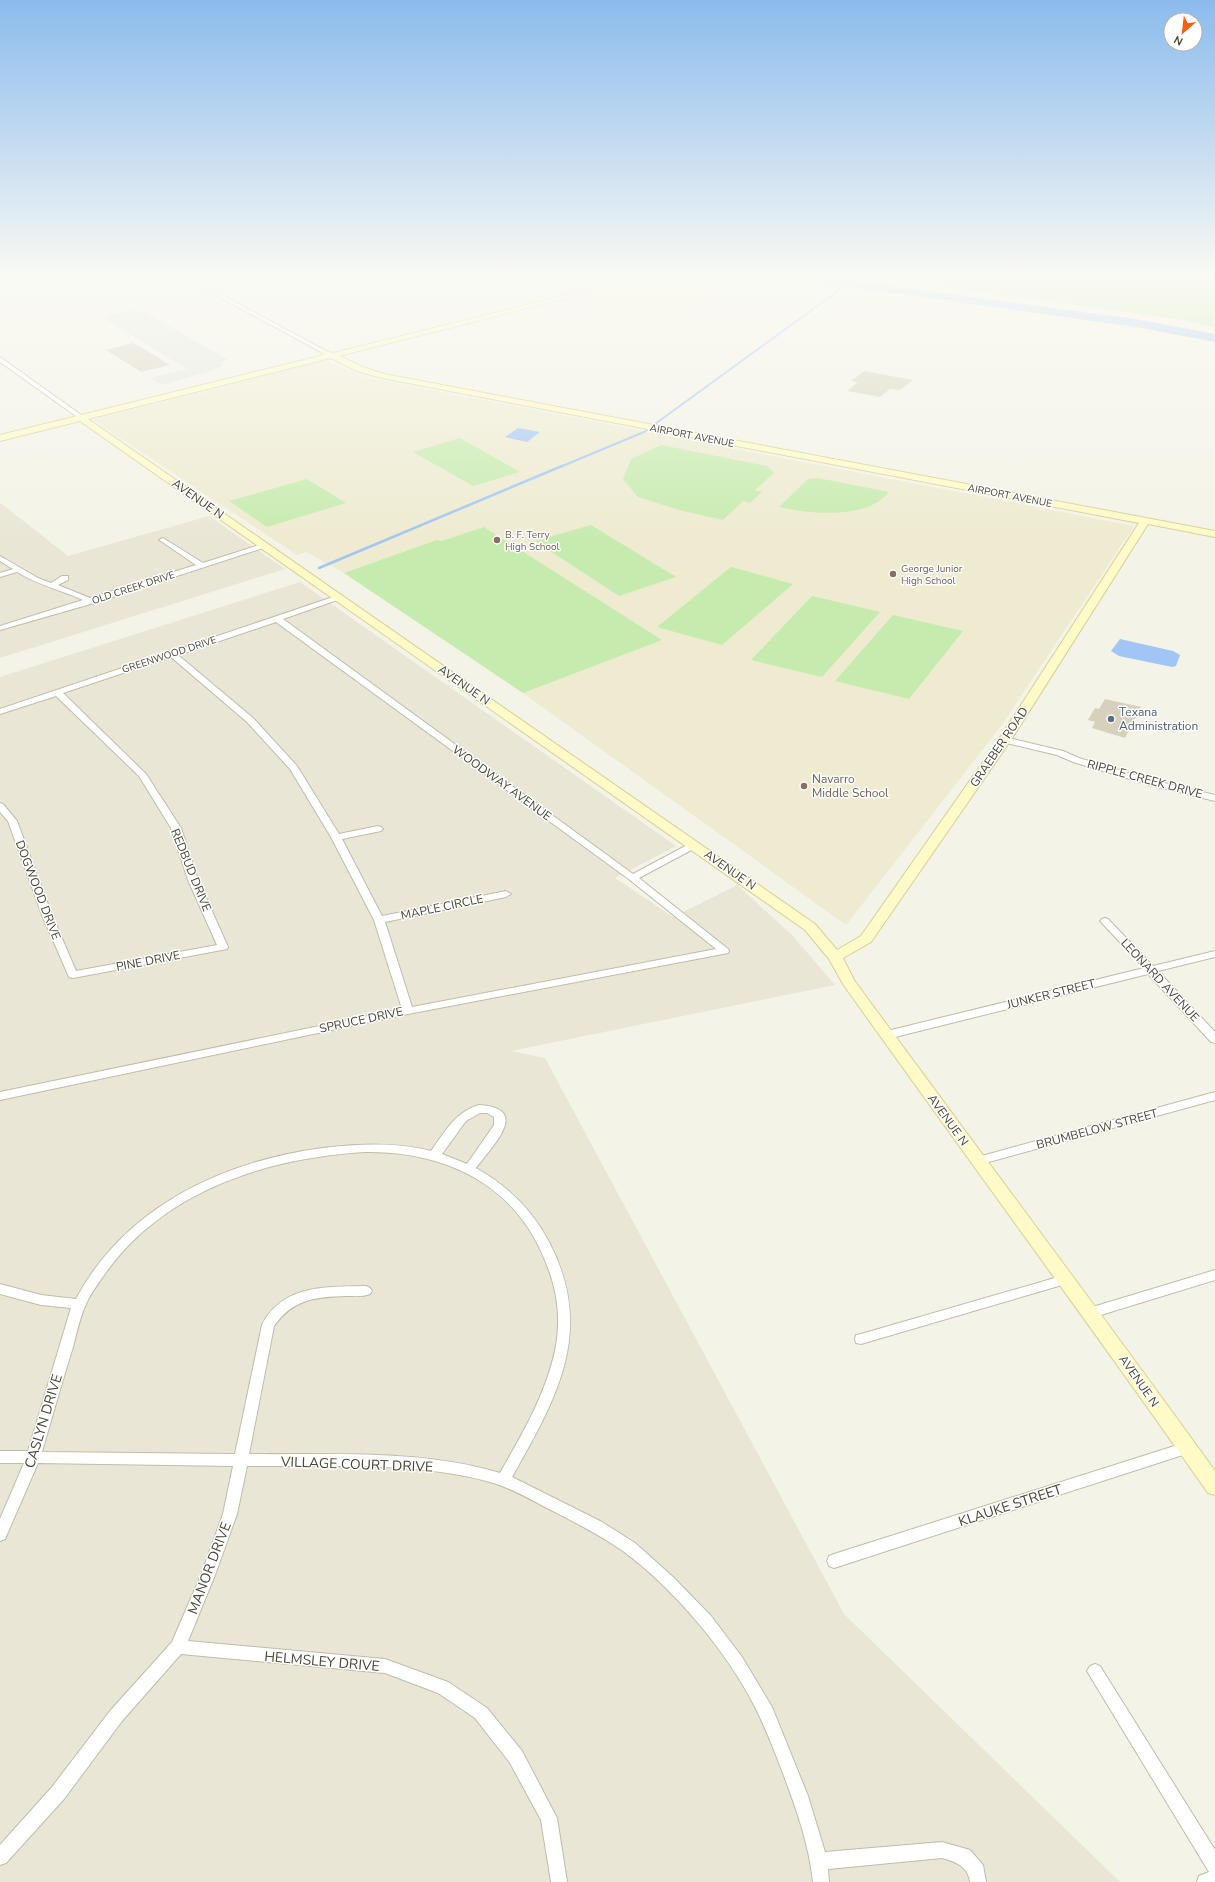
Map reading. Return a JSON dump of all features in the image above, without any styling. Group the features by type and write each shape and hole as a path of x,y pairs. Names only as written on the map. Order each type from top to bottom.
{"street":[{"path":"11,367 79,416"},
{"path":"0,438 79,416 276,367"},
{"name":"AIRPORT AVENUE","path":"354,367 382,376 1215,534"},
{"path":"0,432 79,416"},
{"name":"AVENUE N","path":"79,416 810,927 835,957 848,981 1065,1280 1092,1313 1215,1487"},
{"name":"GRAEBER ROAD","path":"835,957 866,939 1009,741 1145,521"},
{"path":"163,540 201,565"},
{"name":"OLD CREEK DRIVE","path":"0,628 265,546"},
{"path":"0,558 35,580 70,591 91,601"},
{"path":"0,575 17,570"},
{"path":"52,585 65,578"},
{"name":"GREENWOOD DRIVE","path":"0,712 171,653 339,598"},
{"name":"WOODWAY AVENUE","path":"277,619 633,878 724,950"},
{"path":"171,653 250,720 294,768 336,837 378,920 408,1011"},
{"name":"REDBUD DRIVE","path":"57,692 142,774 176,828 194,880 223,947"},
{"name":"RIPPLE CREEK DRIVE","path":"1009,741 1022,749 1058,758 1076,760 1153,783 1215,798"},
{"name":"DOGWOOD DRIVE","path":"0,806 12,821 47,915 72,976"},
{"path":"336,837 378,829"},
{"path":"633,878 694,845"},
{"name":"MAPLE CIRCLE","path":"378,920 506,894"},
{"name":"LEONARD AVENUE","path":"1105,921 1149,970 1215,1039"},
{"name":"PINE DRIVE","path":"72,976 223,947"},
{"name":"SPRUCE DRIVE","path":"0,1096 408,1011 724,950"},
{"name":"JUNKER STREET","path":"887,1035 1215,954"},
{"name":"BRUMBELOW STREET","path":"978,1161 1215,1096"},
{"path":"434,1156 463,1117 472,1110 482,1107 492,1109 500,1115 500,1126 469,1169"},
{"name":"CASLYN DRIVE","path":"0,1535 32,1459 80,1304 114,1254 137,1229 165,1208 191,1192 226,1176 262,1164 295,1156 328,1151 364,1148 401,1150 434,1156 469,1169 485,1178 512,1199 534,1226 552,1262 562,1290 565,1320 563,1344 552,1381 537,1418 503,1480"},
{"path":"1092,1313 1215,1275"},
{"path":"861,1338 1065,1280"},
{"path":"0,1289 41,1300 80,1304"},
{"name":"MANOR DRIVE","path":"0,1857 58,1793 116,1716 178,1647 208,1575 230,1514 242,1461 268,1325 275,1312 291,1301 306,1295 366,1291"},
{"name":"KLAUKE STREET","path":"834,1562 1187,1448"},
{"name":"VILLAGE COURT DRIVE","path":"0,1457 32,1459 405,1462 457,1468 503,1480 612,1536 645,1560 677,1591 710,1628 750,1681 775,1732 799,1793 820,1861 821,1882"},
{"name":"HELMSLEY DRIVE","path":"178,1647 385,1666 443,1687 481,1713 516,1757 549,1818 559,1882"},
{"path":"1095,1670 1215,1866"},
{"path":"820,1861 942,1850 964,1856 977,1872 978,1882"},
{"path":"1205,1882 1215,1878"}],"shaded area":[{"path":"183,367 220,367 205,373 161,385 150,378 187,369"},
{"path":"300,367 340,367 364,377 1134,526 1001,726 846,925 523,693 344,573 306,552 297,555 93,420"},
{"path":"0,504 2,504 68,556 209,516 285,569 0,658"},
{"path":"300,582 676,846 615,878 673,917 737,885 792,935 835,985 511,1051 545,1058 844,1614 1120,1882 0,1882 0,677"}],"green space":[{"path":"460,438 520,472 473,486 413,452"},
{"path":"661,445 767,466 774,473 755,490 762,492 750,503 743,501 723,520 679,510 638,497 623,479 631,459"},
{"path":"818,478 889,492 879,501 867,507 853,511 822,513 806,512 779,507 808,479"},
{"path":"307,479 346,503 267,527 229,501"},
{"path":"591,525 676,577 619,596 535,541"},
{"path":"484,527 662,640 523,693 344,573 437,540 442,541"},
{"path":"731,567 793,584 722,645 657,627"},
{"path":"812,596 880,612 822,677 751,660"},
{"path":"893,615 963,631 909,699 835,681"}],"water":[{"path":"518,428 540,432 527,442 505,437"},
{"path":"1120,639 1173,651 1180,655 1176,666 1172,667 1119,656 1111,651"}],"building":[{"path":"133,367 162,367 141,372"},
{"path":"864,371 913,380 900,390 890,389 880,397 847,391 858,382 851,381"},
{"name":"Texana Administration","path":"1105,699 1141,707 1125,738 1092,728 1095,722 1088,720 1095,708 1099,709"}],"waterway":[{"path":"560,467 644,432 734,367"},
{"path":"319,568 562,466"}],"place":[{"name":"B. F. Terry High School","path":"497,540"},
{"name":"George Junior High School","path":"893,574"},
{"name":"Texana Administration","path":"1111,719"},
{"name":"Navarro Middle School","path":"804,786"}]}
